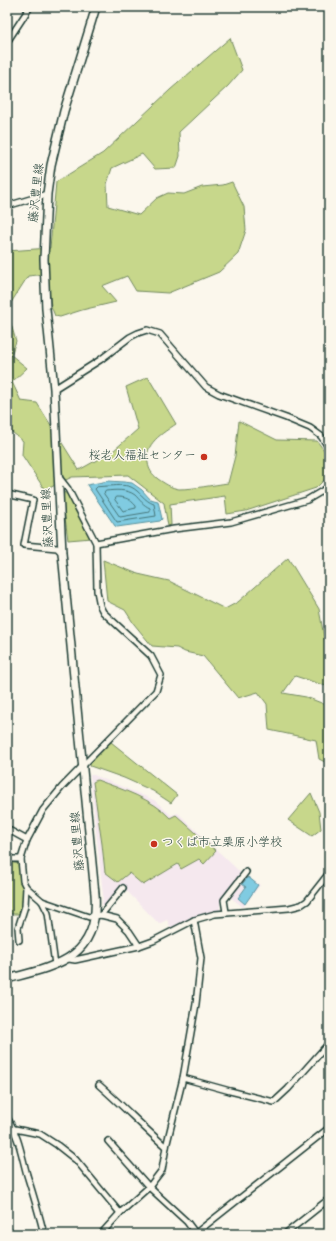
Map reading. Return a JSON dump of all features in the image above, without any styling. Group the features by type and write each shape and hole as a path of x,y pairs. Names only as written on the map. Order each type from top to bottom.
{"main road":[{"name":"藤沢豊里線","path":"7,979 55,965 68,959 76,953 88,936 99,916 95,894 84,763 62,553 54,389 46,309 44,259 47,194 51,165 64,111 96,7"}],"street":[{"path":"7,42 30,7"},
{"path":"7,206 47,194"},
{"path":"54,389 100,360 130,337 147,330 160,334 206,386 219,394 310,428 321,436 329,448"},
{"path":"19,940 18,928 25,906 26,887 21,860 27,840 43,810 84,763 156,691 161,675 151,656 103,612 100,606 97,591 96,543 68,490 58,475"},
{"path":"96,543 174,529 231,522 303,501 315,496 329,487"},
{"path":"7,494 32,500 24,546 58,548 62,553"},
{"path":"7,829 27,840"},
{"path":"7,859 21,860"},
{"path":"226,912 224,900 246,872"},
{"path":"68,959 75,960 139,946 154,941 185,923 226,912 289,908 301,905 307,901 329,873"},
{"path":"26,887 42,901 48,913 55,965"},
{"path":"99,916 123,888"},
{"path":"42,901 89,917 99,916 118,919 130,931 139,946"},
{"path":"101,1234 120,1213 149,1187 162,1170 166,1147 183,1078 196,1004 201,958 194,920"},
{"path":"183,1078 274,1102 288,1089 329,1043"},
{"path":"99,1085 166,1147"},
{"path":"7,1117 15,1129 19,1141 22,1158 44,1234"},
{"path":"108,1141 149,1187 187,1222 196,1233 329,1128"},
{"path":"15,1129 40,1134 76,1160 120,1213"},
{"path":"285,1234 329,1199"}],"shaded area":[{"name":"つくば市立栗原小学校","path":"90,775 94,775 154,800 171,815 178,813 241,873 260,885 243,907 226,894 220,902 220,910 199,916 171,928 167,920 159,924 122,886 106,905 102,905 103,894"}],"green space":[{"path":"230,38 242,70 228,86 179,132 180,156 176,168 155,169 142,154 112,168 107,184 108,206 139,215 157,198 168,193 184,194 202,187 223,185 232,182 244,207 246,230 238,254 219,272 168,293 136,291 127,276 102,286 116,302 60,317 55,316 51,306 47,274 28,276 7,309 7,251 50,248 56,182 103,153 170,90"},
{"path":"7,311 16,341 11,355 27,368 12,382 21,401 37,403 79,470 113,451 138,429 126,387 148,377 176,424 155,440 148,450 147,456 148,465 151,472 158,479 168,485 179,489 185,489 228,483 235,456 239,421 277,440 317,441 329,457 329,475 316,488 246,511 227,514 225,496 170,504 171,525 168,526 164,503 128,475 72,477 45,490 22,455 23,441 7,428"},
{"path":"64,492 67,494 92,538 68,540 63,502"},
{"path":"288,558 319,609 324,637 329,653 329,683 326,686 295,676 283,693 306,697 329,706 329,764 319,759 316,740 269,730 267,704 258,692 238,698 203,656 185,652 177,648 152,646 134,624 125,610 107,601 103,560 138,574 169,581 225,609 238,602"},
{"path":"111,742 177,795 171,803 153,791 124,778 90,766 91,762"},
{"path":"97,780 146,800 163,811 170,818 176,815 216,851 204,864 199,859 181,869 178,864 143,885 129,873 118,882 105,872 93,782"},
{"path":"311,793 319,812 321,829 312,836 288,820"},
{"path":"7,862 20,864 20,876 24,888 24,899 20,914 7,914"}],"water":[{"path":"108,481 132,483 142,490 150,499 158,501 162,519 160,521 117,527 115,526 87,485"},
{"path":"248,877 258,885 245,904 238,898 246,887 242,884"}],"place":[{"name":"桜老人福祉センター","path":"204,457"},
{"name":"つくば市立栗原小学校","path":"154,844"}]}
